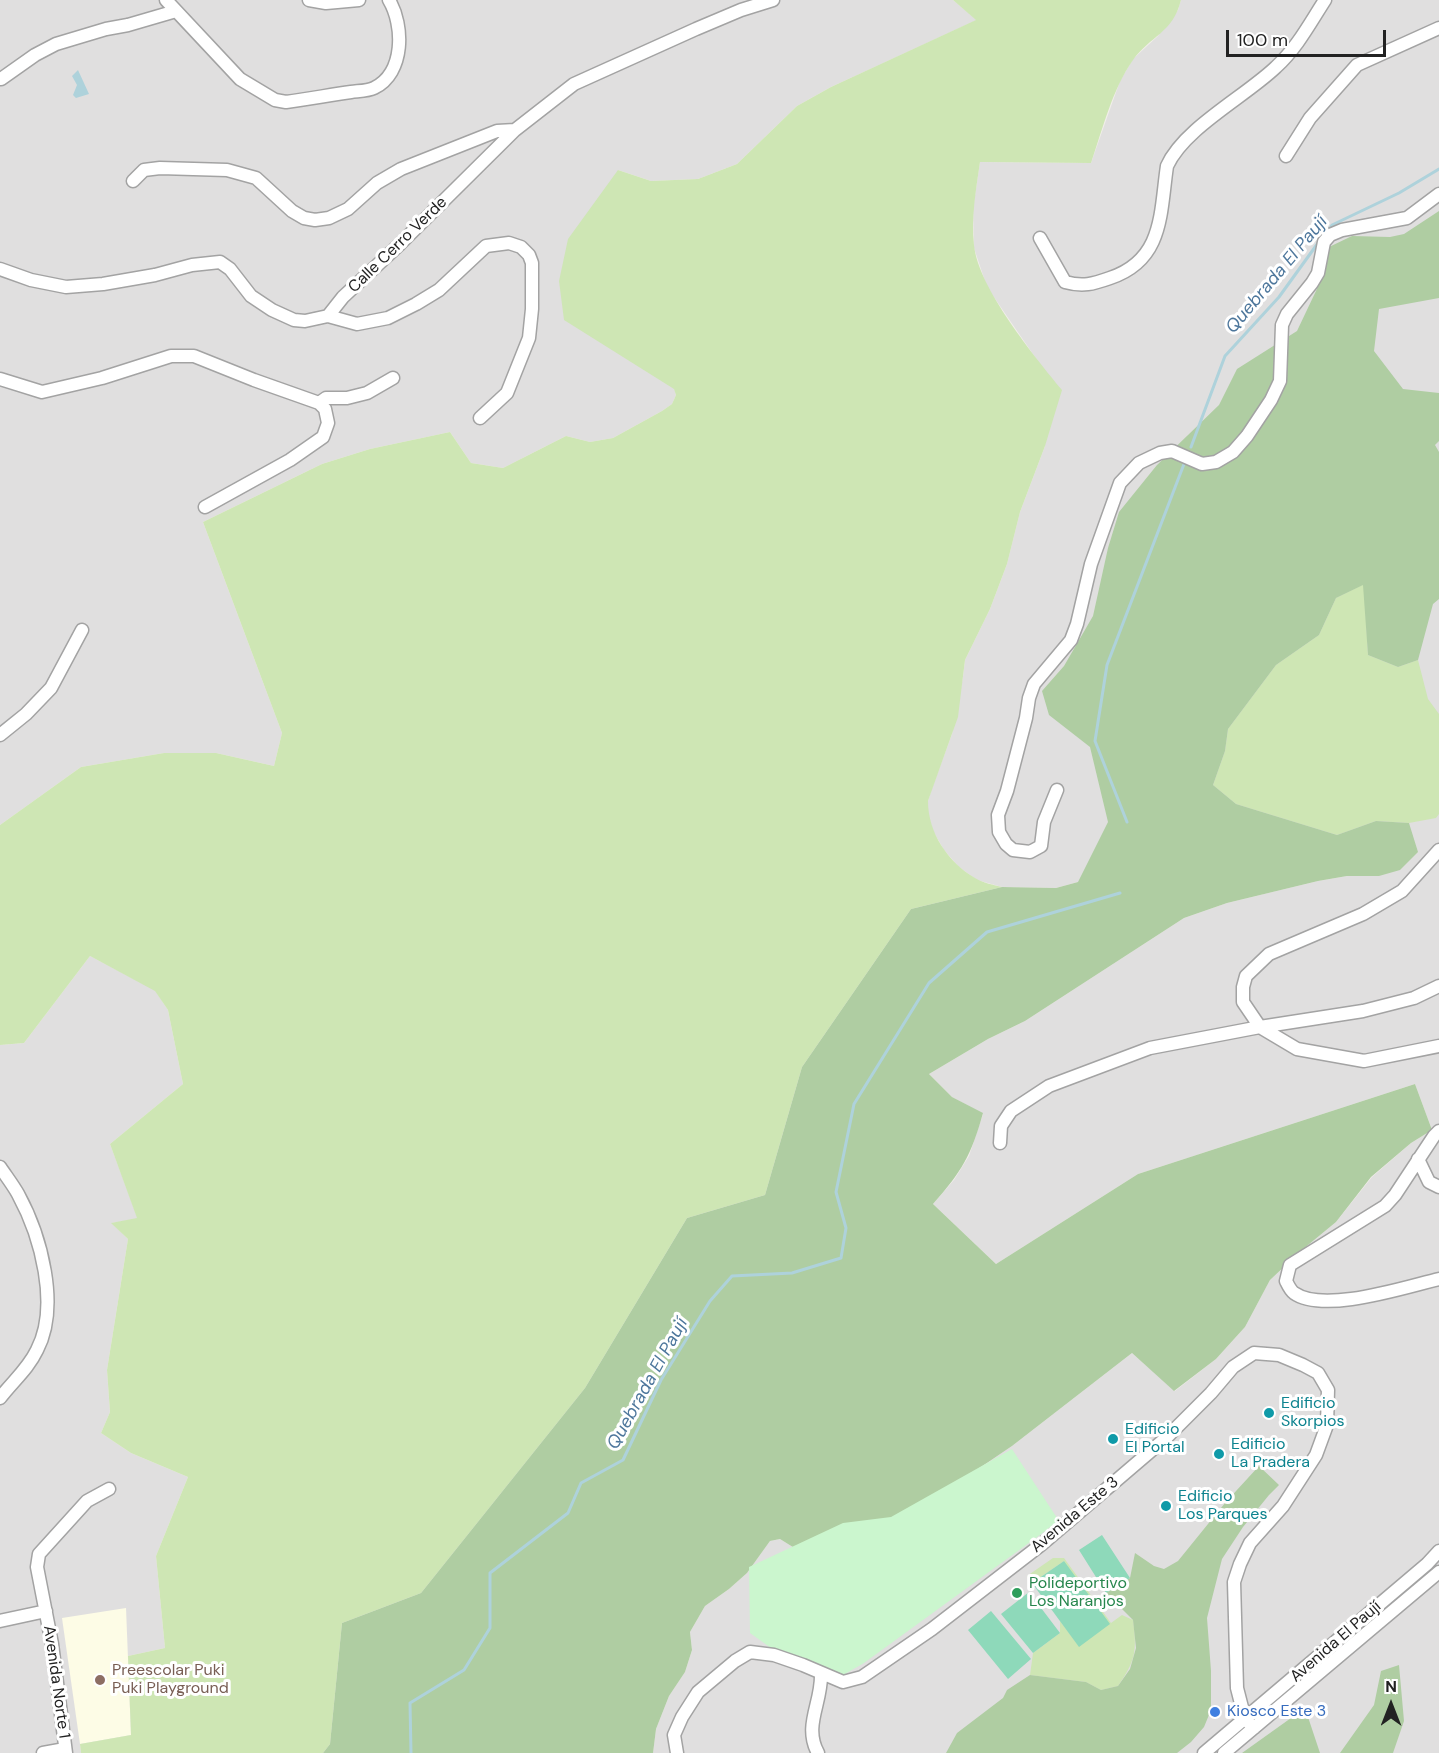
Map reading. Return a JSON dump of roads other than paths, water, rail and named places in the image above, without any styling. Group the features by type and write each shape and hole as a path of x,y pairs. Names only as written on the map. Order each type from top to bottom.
{"street":[{"path":"166,0 240,79 275,100 286,102 374,88 389,76 396,61 400,43 398,22 390,0"},
{"path":"309,0 326,3 359,0"},
{"name":"Calle Cerro Verde","path":"328,316 343,297 515,130 574,84 741,10 773,0"},
{"path":"1040,238 1065,282 1079,286 1097,283 1125,273 1145,257 1156,235 1167,166 1172,155 1223,108 1277,67 1300,40 1325,0"},
{"path":"1,79 35,55 56,45 176,11"},
{"path":"1286,156 1310,118 1357,65 1439,28"},
{"path":"133,181 144,171 160,168 227,171 256,178 292,211 304,218 315,220 329,218 348,209 377,183 401,169 488,134 515,130"},
{"path":"1057,790 1044,822 1041,846 1030,852 1012,850 999,832 998,815 1007,791 1029,698 1034,684 1071,640 1077,624 1090,564 1120,483 1139,463 1160,453 1172,452 1202,464 1216,462 1233,452 1247,436 1271,400 1280,381 1282,325 1287,314 1318,273 1324,242 1330,235 1342,230 1407,218 1439,194"},
{"path":"0,269 31,280 66,287 114,282 155,275 192,265 220,262 230,268 251,296 272,310 294,320 305,321 328,316 357,324 388,318 417,304 439,290 486,246 510,243 521,247 529,255 532,263 532,309 529,338 507,393 480,418"},
{"path":"0,379 42,392 102,378 171,356 194,356 319,403 325,409 328,423 323,437 290,460 205,507"},
{"path":"319,403 326,398 347,398 367,393 393,378"},
{"path":"0,735 26,714 51,688 82,630"},
{"path":"1439,850 1402,891 1363,914 1269,954 1246,976 1243,987 1244,1002 1260,1027 1297,1049 1364,1061 1439,1046"},
{"path":"1000,1143 1001,1126 1011,1111 1049,1086 1150,1048 1260,1027 1363,1011 1414,998 1439,986"},
{"path":"1439,1131 1385,1206 1290,1265 1286,1281 1292,1291 1313,1301 1353,1300 1439,1279"},
{"path":"1418,1159 1429,1182 1439,1187"},
{"path":"0,1167 18,1194 36,1234 47,1290 45,1332 38,1349 27,1369 0,1398"},
{"name":"Avenida Este 3","path":"677,1753 674,1735 698,1692 735,1661 750,1652 774,1655 843,1682 862,1677 932,1629 1042,1544 1166,1438 1211,1393 1233,1367 1254,1353 1279,1355 1303,1365 1318,1373 1328,1390 1327,1425 1316,1455 1283,1506 1251,1543 1234,1582 1237,1688 1250,1723"},
{"name":"Avenida Norte 1","path":"65,1751 52,1644 37,1567 39,1554 87,1501 109,1489"},
{"name":"Avenida El Paují","path":"1224,1753 1250,1723 1439,1551"},
{"name":"Avenida El Paují","path":"1204,1753 1250,1723 1439,1572"},
{"path":"0,1621 46,1611"},
{"path":"818,1753 813,1744 811,1731 822,1685 821,1674"},
{"path":"43,1753 65,1751"}],"water":[{"path":"78,70 89,94 76,98 73,95 77,85 72,76"}],"waterway":[{"name":"Quebrada El Paují","path":"1328,231 1332,225 1399,193 1439,169"},
{"name":"Quebrada El Paují","path":"1191,447 1225,356 1279,297 1318,243"},
{"name":"Quebrada El Paují","path":"1127,822 1095,741 1107,665 1184,464"},
{"name":"Quebrada El Paují","path":"411,1753 410,1703 464,1670 490,1628 490,1573 568,1513 581,1483 623,1460 661,1380 710,1301 732,1276 792,1273 841,1258 846,1228 836,1192 854,1104 929,983 987,932 1120,893"}],"place":[{"name":"Edificio Skorpios","path":"1269,1413"},
{"name":"Edificio El Portal","path":"1113,1439"},
{"name":"Edificio La Pradera","path":"1219,1454"},
{"name":"Edificio Los Parques","path":"1166,1506"},
{"name":"Polideportivo Los Naranjos","path":"1017,1593"},
{"name":"Preescolar Puki Puki Playground","path":"100,1680"},
{"name":"Kiosco Este 3","path":"1215,1712"}]}
